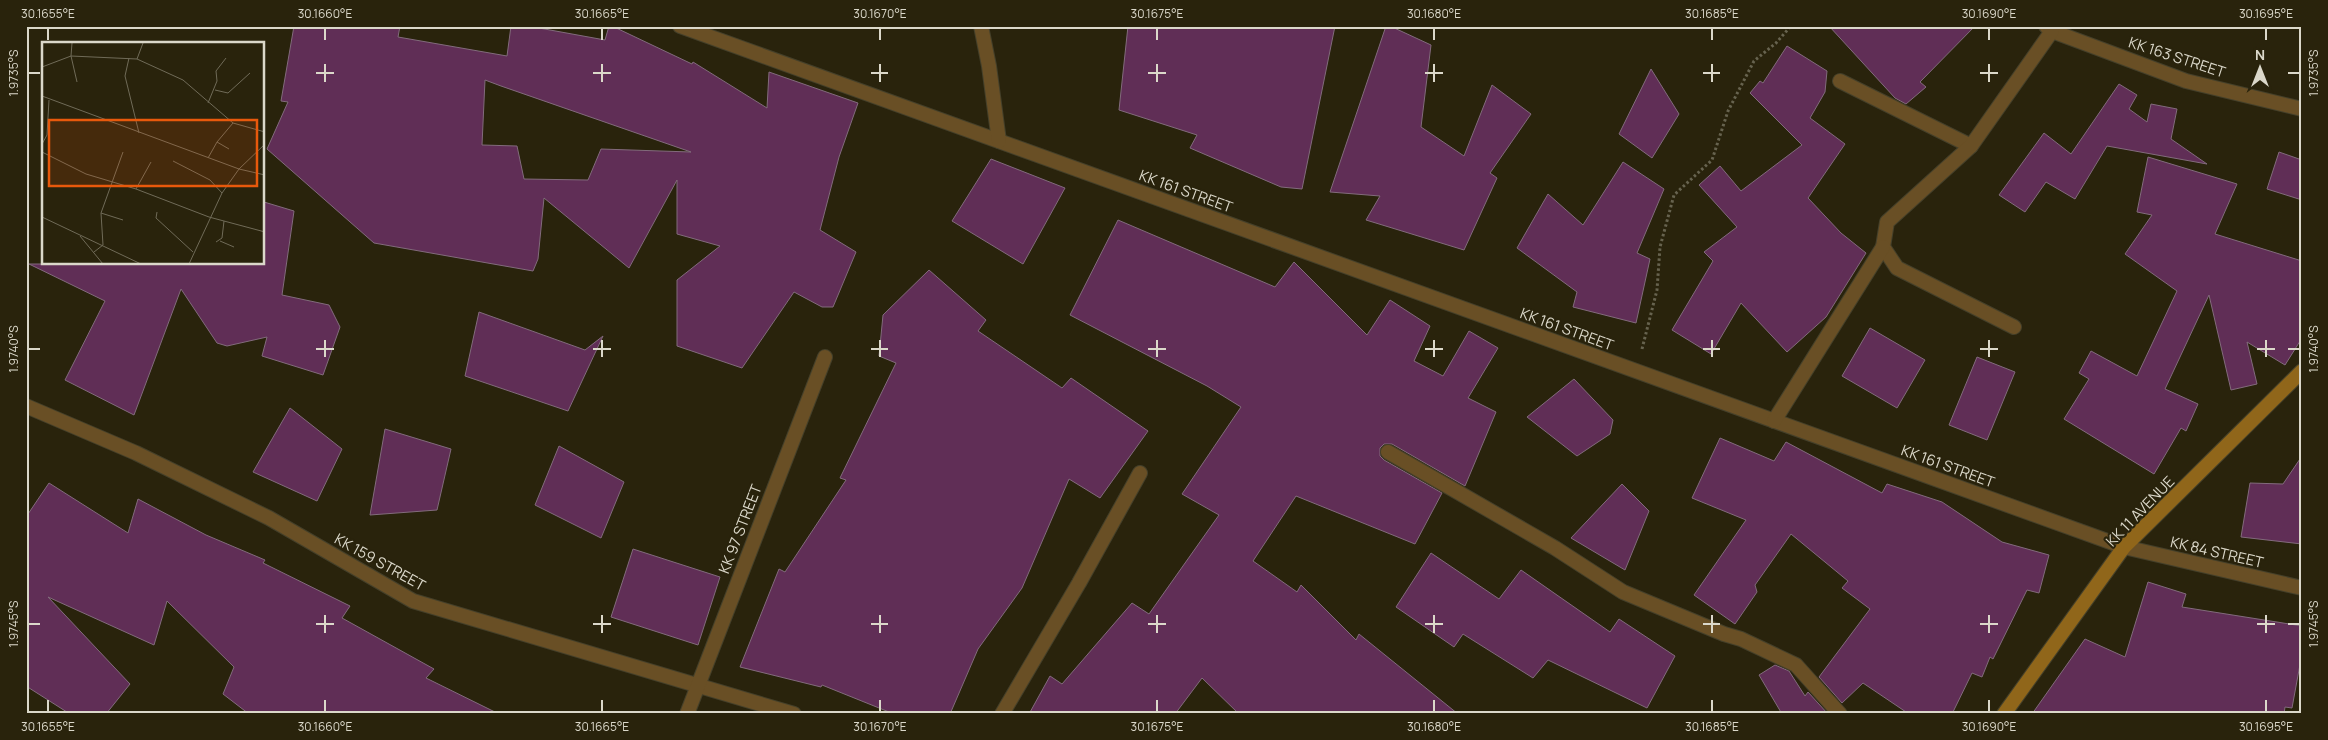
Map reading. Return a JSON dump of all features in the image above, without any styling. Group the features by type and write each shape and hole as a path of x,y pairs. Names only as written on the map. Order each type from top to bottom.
{"main road":[{"name":"KK 11 AVENUE","path":"2004,714 2124,547 2302,372"}],"street":[{"name":"KK 161 STREET","path":"680,26 2124,547"},
{"path":"981,26 989,66 999,141"},
{"path":"1774,421 1884,247 1887,222 1970,146 2049,28"},
{"name":"KK 163 STREET","path":"2049,28 2186,81 2302,110"},
{"path":"1840,81 1970,146"},
{"path":"1884,247 1897,268 2014,327"},
{"name":"KK 97 STREET","path":"687,714 825,357"},
{"name":"KK 159 STREET","path":"26,406 136,453 269,518 412,601 794,714"},
{"path":"1388,452 1555,548 1623,592 1724,634 1742,639 1796,665 1840,714"},
{"path":"1002,714 1079,584 1140,473"},
{"name":"KK 84 STREET","path":"2124,547 2302,588"}],"path":[{"path":"1637,371 1657,290 1660,247 1674,195 1712,160 1728,111 1754,61 1776,43 1792,26"}],"building":[{"path":"294,26 400,26 398,37 507,56 511,26 528,26 605,40 609,26 612,26 692,64 693,62 767,108 769,72 858,103 839,157 820,230 856,252 833,307 822,307 794,292 742,368 677,346 677,280 720,246 677,234 677,180 629,268 544,198 538,259 533,271 374,243 267,149 288,102 281,101","holes":["485,80 691,152 601,149 588,180 524,179 517,146 482,145"]},
{"path":"1128,26 1335,26 1302,189 1281,187 1190,148 1197,135 1119,110"},
{"path":"1386,26 1390,26 1431,45 1421,127 1464,156 1492,85 1531,114 1490,173 1497,178 1464,250 1366,220 1380,196 1330,192"},
{"path":"1829,26 1975,26 1920,82 1926,87 1906,104 1895,98"},
{"path":"1787,46 1827,71 1825,92 1810,118 1845,144 1808,198 1841,233 1866,253 1826,317 1787,352 1741,303 1711,354 1672,330 1713,261 1704,252 1737,227 1699,185 1720,166 1741,191 1802,145 1750,93 1760,81 1763,83"},
{"path":"1651,69 1679,114 1652,158 1619,134"},
{"path":"2119,84 2137,95 2129,109 2147,122 2151,104 2177,109 2171,139 2207,164 2107,146 2075,199 2046,182 2025,212 1999,195 2044,133 2071,154"},
{"path":"2279,152 2302,160 2302,200 2267,189"},
{"path":"2148,157 2237,184 2215,234 2302,261 2302,338 2285,365 2247,342 2257,384 2231,390 2209,295 2165,389 2198,404 2186,431 2181,428 2154,474 2064,419 2089,379 2079,373 2091,351 2137,376 2177,291 2125,254 2152,215 2137,212"},
{"path":"991,159 1065,188 1023,264 952,221"},
{"path":"1623,162 1664,189 1637,253 1650,259 1636,323 1573,307 1577,292 1517,248 1548,194 1583,225"},
{"path":"265,202 294,211 282,295 329,305 340,327 323,375 262,356 267,337 227,346 217,343 181,289 134,415 65,380 105,301 29,264 265,265"},
{"path":"1118,220 1275,287 1294,262 1367,335 1390,300 1430,326 1414,361 1443,376 1469,331 1498,348 1468,398 1496,412 1465,486 1392,444 1384,444 1380,448 1380,456 1384,460 1442,493 1415,544 1296,496 1253,561 1297,592 1301,585 1356,640 1359,634 1458,714 1239,714 1202,678 1175,714 1029,714 1050,676 1062,684 1132,603 1149,614 1219,515 1182,494 1241,407 1207,386 1070,315"},
{"path":"929,270 986,320 978,331 1062,388 1071,378 1148,431 1100,498 1069,479 1022,588 978,649 950,714 894,714 822,685 821,687 740,667 779,569 785,572 846,480 840,478 896,363 879,356 883,315"},
{"path":"479,312 585,350 603,336 568,411 465,376"},
{"path":"1870,328 1925,360 1897,408 1842,376"},
{"path":"1977,357 2015,372 1987,440 1949,425"},
{"path":"1574,379 1613,420 1610,434 1577,456 1527,417"},
{"path":"290,408 342,449 317,501 253,472"},
{"path":"385,429 451,449 437,510 370,515"},
{"path":"1720,438 1774,461 1786,442 1882,493 1887,484 1942,502 2002,542 2049,555 2039,593 2027,590 1993,659 1990,657 1982,677 1972,673 1952,714 1909,714 1863,683 1842,703 1819,677 1870,609 1842,588 1848,581 1791,534 1755,585 1757,592 1735,624 1694,595 1746,520 1692,498"},
{"path":"559,446 624,482 601,538 535,505"},
{"path":"2302,456 2302,544 2241,537 2250,483 2283,484"},
{"path":"49,483 128,533 138,499 206,535 265,560 263,563 350,606 342,618 434,669 426,678 499,714 249,714 223,694 234,667 167,601 154,645 48,597 130,684 106,714 70,714 26,686 26,517"},
{"path":"1622,484 1649,511 1625,570 1571,538"},
{"path":"633,549 720,577 698,645 611,617"},
{"path":"1431,553 1499,599 1521,570 1610,632 1619,619 1675,656 1647,708 1548,660 1533,678 1463,634 1454,647 1396,607"},
{"path":"2148,582 2186,594 2182,607 2302,626 2301,659 2292,708 2285,707 2284,714 2032,714 2085,639 2125,657"},
{"path":"1775,665 1789,671 1805,696 1808,692 1828,714 1782,714 1759,675"}]}
